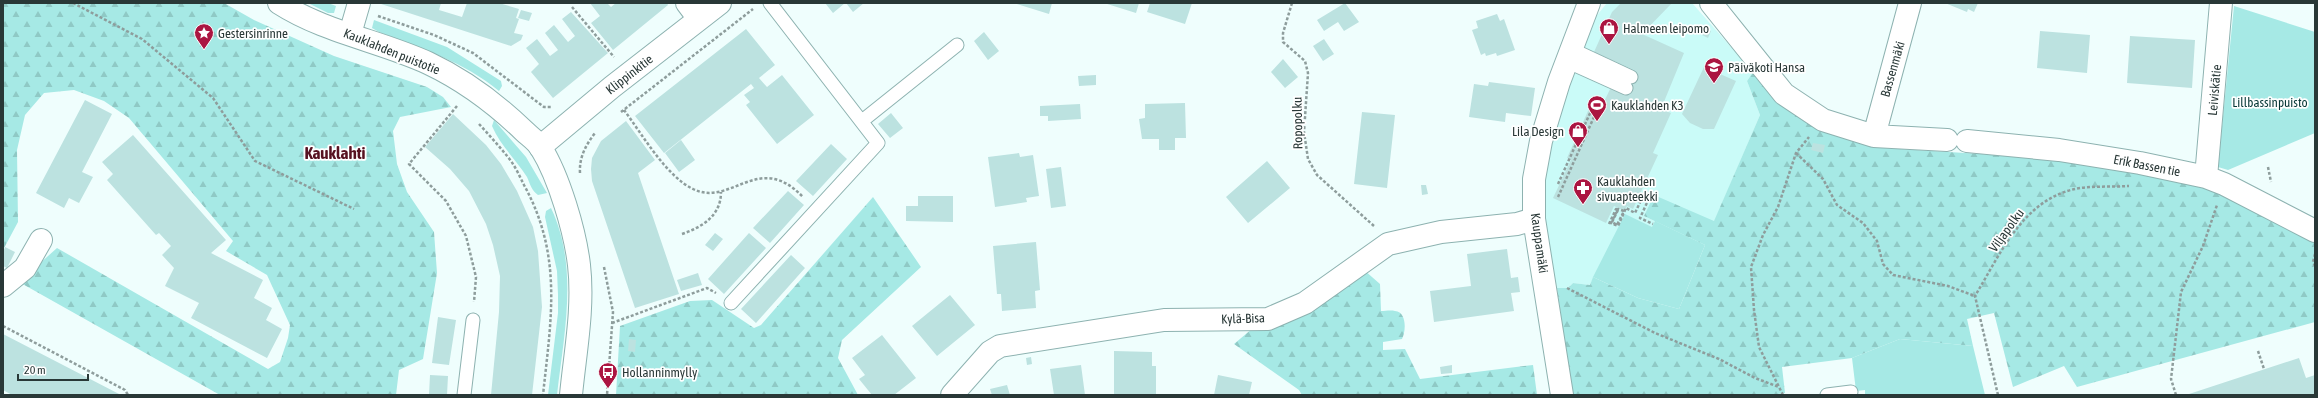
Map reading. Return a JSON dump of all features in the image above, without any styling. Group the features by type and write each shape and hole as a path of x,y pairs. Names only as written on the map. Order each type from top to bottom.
{"street":[{"name":"Kauklahden puistotie","path":"279,3 350,34 427,63 459,80 496,104 540,147 573,229 579,266 579,316 571,395"},
{"path":"350,34 359,3"},
{"name":"Klippinkitie","path":"540,147 612,87 693,11 720,3"},
{"name":"Kauppamäki","path":"1562,395 1534,219 1534,179 1541,141 1569,55 1589,3"},
{"name":"Erik Bassen tie","path":"1711,3 1784,94 1824,120 1874,136 1957,141 2059,150 2140,163 2215,180 2315,231"},
{"name":"Bassenmäki","path":"1874,136 1910,3"},
{"name":"Leiviskätie","path":"2215,180 2222,3"},
{"name":"Kylä-Bisa","path":"952,395 990,352 1000,346 1164,320 1268,319 1305,303 1388,244 1441,232 1517,224 1534,219"},
{"path":"3,286 25,268 41,240"}],"lane":[{"path":"731,303 878,142 770,3"},
{"path":"862,121 957,45"},
{"path":"1569,55 1628,82"},
{"path":"464,395 473,320"},
{"path":"1827,395 1852,392"}],"path":[{"path":"73,3 142,39 213,98 254,161 354,209"},
{"name":"Ropopolku","path":"1292,3 1283,33 1283,42 1305,61 1308,73 1304,132 1308,159 1317,175 1372,223 1388,244"},
{"path":"572,7 618,62"},
{"path":"618,114 755,8"},
{"path":"1558,197 1604,92"},
{"path":"458,104 409,164 446,201 466,236 476,277 473,320"},
{"path":"624,110 674,175 693,189 705,193 721,192 755,179 771,178 787,183 818,208"},
{"path":"1567,176 1562,175 1591,111 1600,116"},
{"path":"1783,395 1759,348 1754,310 1751,266 1763,235 1778,207 1796,153 1824,120"},
{"path":"1572,138 1579,123"},
{"path":"479,125 511,162 535,205 544,234 552,276 552,308 543,395"},
{"path":"580,178 580,165 586,145 597,131"},
{"path":"1796,153 1823,179 1837,204 1863,223 1877,241 1883,264 1894,275 1948,286 1975,296 1998,395"},
{"path":"2176,395 2171,379 2181,292 2203,246 2215,180"},
{"name":"Viljapolku","path":"1975,296 2018,226 2037,206 2055,197 2080,188 2132,186"},
{"path":"682,234 698,228 709,220 721,203 721,192"},
{"path":"1609,224 1616,209 1618,210 1612,222 1618,225 1624,211 1618,209 1615,216 1611,223 1618,226 1626,208 1635,213 1645,192"},
{"path":"1651,194 1640,218 1653,224"},
{"path":"2315,254 2313,262 2315,266"},
{"path":"612,323 707,288 731,303"},
{"path":"1562,288 1568,288 1656,333 1719,358 1755,378 1779,387"},
{"path":"3,326 125,390 128,395"},
{"path":"2258,351 2264,369"}],"shaded area":[{"path":"1607,3 1692,3 1753,72 1747,81 1760,115 1714,222 1654,196 1644,216 1705,245 1593,278 1590,285 1573,283 1568,288 1557,288 1541,211 1549,143 1574,68 1594,19"}],"green space":[{"path":"3,3 224,3 254,20 334,56 427,87 443,97 451,107 400,117 393,131 397,164 407,192 434,232 437,273 423,359 399,370 396,395 220,395 19,282 57,248 268,369 280,362 288,338 290,325 267,275 226,251 233,241 129,118 104,101 74,90 44,93 25,115 17,150 18,222 3,250"},
{"path":"308,3 328,3 336,6 334,13 328,13"},
{"name":"Lillbassinpuisto","path":"2234,6 2315,32 2315,133 2228,170 2218,167"},
{"path":"374,20 447,47 501,81 502,86 499,91 486,81 457,64 379,32 372,28"},
{"path":"1753,72 1825,130 1884,148 2111,162 2200,183 2315,243 2315,322 2077,387 2064,366 2013,387 1994,313 1967,319 1973,346 1900,339 1852,358 1782,367 1785,393 1769,395 1572,395 1557,288 1568,288 1573,283 1590,285 1593,277 1638,298 1679,309 1705,245 1644,216 1654,195 1714,221 1760,115 1747,81"},
{"path":"494,120 526,157 547,193 538,195 531,187 523,171 495,133 492,126"},
{"path":"873,197 921,267 842,340 838,358 858,395 616,395 620,326 690,301 712,300 754,328 761,325"},
{"path":"551,208 560,230 565,253 567,277 566,324 557,395 548,395 558,313 557,271 545,217 546,211"},
{"path":"1625,214 1652,227 1655,221 1705,245 1679,309 1638,298 1593,277"},
{"path":"1364,270 1380,284 1381,311 1399,312 1404,318 1405,327 1402,339 1383,342 1383,350 1405,349 1420,379 1533,365 1537,395 1302,395 1299,390 1234,344 1253,328"},
{"path":"1900,339 1973,346 1985,395 1865,395 1865,390 1856,391 1852,358"}],"building":[{"path":"378,3 441,3 439,10 462,17 467,3 499,3 519,9 516,18 519,19 514,33 523,35 521,40 511,46"},
{"path":"590,3 607,3 611,7 616,3 667,3 668,5 613,50 591,23 600,16"},
{"path":"825,3 845,3 833,13"},
{"path":"846,3 864,3 853,12"},
{"path":"1014,3 1052,3 1049,14"},
{"path":"1104,3 1139,3 1136,13"},
{"path":"1150,3 1192,3 1185,24 1147,12"},
{"path":"1345,3 1359,22 1344,31 1338,22 1324,31 1317,20"},
{"path":"1621,3 1672,3 1642,34 1684,53 1661,109 1671,113 1653,153 1658,155 1633,209 1627,206 1625,211 1614,206 1606,223 1553,198 1571,160 1567,158 1592,102 1602,106 1612,85 1624,91 1634,70 1594,52 1612,12"},
{"path":"1945,3 1978,3 1974,12 1968,9 1967,12"},
{"path":"521,10 532,13 529,21 518,18"},
{"path":"571,12 608,53 553,98 531,72 539,64 526,48 537,39 550,56 558,50 545,33 554,25 568,42 575,36 562,19"},
{"path":"1497,14 1500,21 1504,19 1515,50 1497,56 1496,53 1486,56 1485,53 1481,55 1472,30 1478,28 1476,21"},
{"path":"746,29 775,65 759,78 767,87 782,75 814,115 777,144 746,105 750,102 744,95 754,88 751,84 664,153 635,116"},
{"path":"1705,29 1711,31 1708,38 1702,35"},
{"path":"2040,31 2090,35 2087,73 2037,68"},
{"path":"984,32 999,51 988,60 974,41"},
{"path":"2130,36 2195,40 2192,88 2127,83"},
{"path":"1324,39 1334,54 1323,61 1313,46"},
{"path":"1283,59 1298,77 1285,88 1271,72"},
{"path":"1704,67 1736,81 1714,129 1703,129 1690,123 1682,114"},
{"path":"1096,75 1096,85 1079,86 1078,76"},
{"path":"1489,82 1535,88 1531,116 1506,113 1505,122 1469,117 1474,84 1488,86"},
{"path":"85,100 112,114 82,172 93,177 79,203 69,198 64,208 36,193"},
{"path":"1185,103 1186,138 1175,138 1175,150 1159,150 1159,139 1142,139 1139,119 1145,118 1145,104"},
{"path":"1080,104 1081,119 1048,121 1048,116 1040,116 1040,106"},
{"path":"1362,112 1395,115 1387,188 1354,184"},
{"path":"891,113 903,128 890,138 878,124"},
{"path":"453,114 486,145 501,164 517,191 533,227 538,251 542,307 532,395 491,395 499,312 500,276 493,245 486,224 469,191 450,169 425,147"},
{"path":"626,121 655,160 638,173 679,294 635,308 592,181 591,169 592,158 601,141"},
{"path":"133,135 226,240 211,253 263,280 254,298 272,308 266,320 282,329 267,358 191,318 199,303 165,286 174,268 162,255 171,246 159,233 156,235 107,180 113,174 102,162"},
{"path":"681,140 695,160 679,172 665,153"},
{"path":"1813,143 1825,145 1823,153 1811,150"},
{"path":"831,144 847,159 813,196 796,181"},
{"path":"1019,153 1020,157 1033,155 1039,196 1026,198 1027,202 995,207 988,157"},
{"path":"1267,161 1290,188 1248,223 1226,197"},
{"path":"1061,167 1066,206 1051,208 1046,169"},
{"path":"1421,185 1426,185 1428,194 1422,195"},
{"path":"788,191 804,205 770,243 753,228"},
{"path":"918,196 953,196 953,222 906,221 906,206 918,206"},
{"path":"715,233 723,239 713,251 705,245"},
{"path":"749,233 766,248 724,294 708,279"},
{"path":"1036,242 1040,290 1035,291 1036,308 1002,311 1001,294 997,294 993,246"},
{"path":"5,247 15,252 7,268 3,266 3,252"},
{"path":"1507,249 1511,278 1518,277 1520,292 1511,293 1514,311 1434,322 1430,291 1471,286 1467,254"},
{"path":"791,255 805,268 756,323 741,309"},
{"path":"698,273 702,285 681,291 677,280"},
{"path":"950,295 975,325 937,356 912,326"},
{"path":"438,317 456,320 449,365 432,363"},
{"path":"3,334 121,395 12,395 3,390"},
{"path":"882,335 916,378 894,395 872,395 859,379 865,375 852,358"},
{"path":"629,339 636,340 635,352 628,351"},
{"path":"1114,351 1152,352 1152,366 1156,366 1156,395 1114,395"},
{"path":"1031,357 1032,364 1027,365 1026,358"},
{"path":"2299,358 2306,378 2315,375 2315,395 2186,395"},
{"path":"1081,365 1085,395 1054,395 1050,369"},
{"path":"1452,365 1452,373 1441,374 1440,367"},
{"path":"430,375 448,376 447,395 429,395"},
{"path":"1218,375 1252,382 1249,395 1214,395"},
{"path":"1007,385 1010,395 992,395 990,389"}],"place":[{"name":"Halmeen leipomo","path":"1609,45"},
{"name":"Gestersinrinne","path":"204,50"},
{"name":"Päiväkoti Hansa","path":"1714,84"},
{"name":"Kauklahden K3","path":"1597,122"},
{"name":"Lila Design","path":"1578,148"},
{"name":"Kauklahden sivuapteekki","path":"1583,205"},
{"name":"Hollanninmylly","path":"608,389"}],"district":[{"name":"Kauklahti","path":"335,153"}]}
